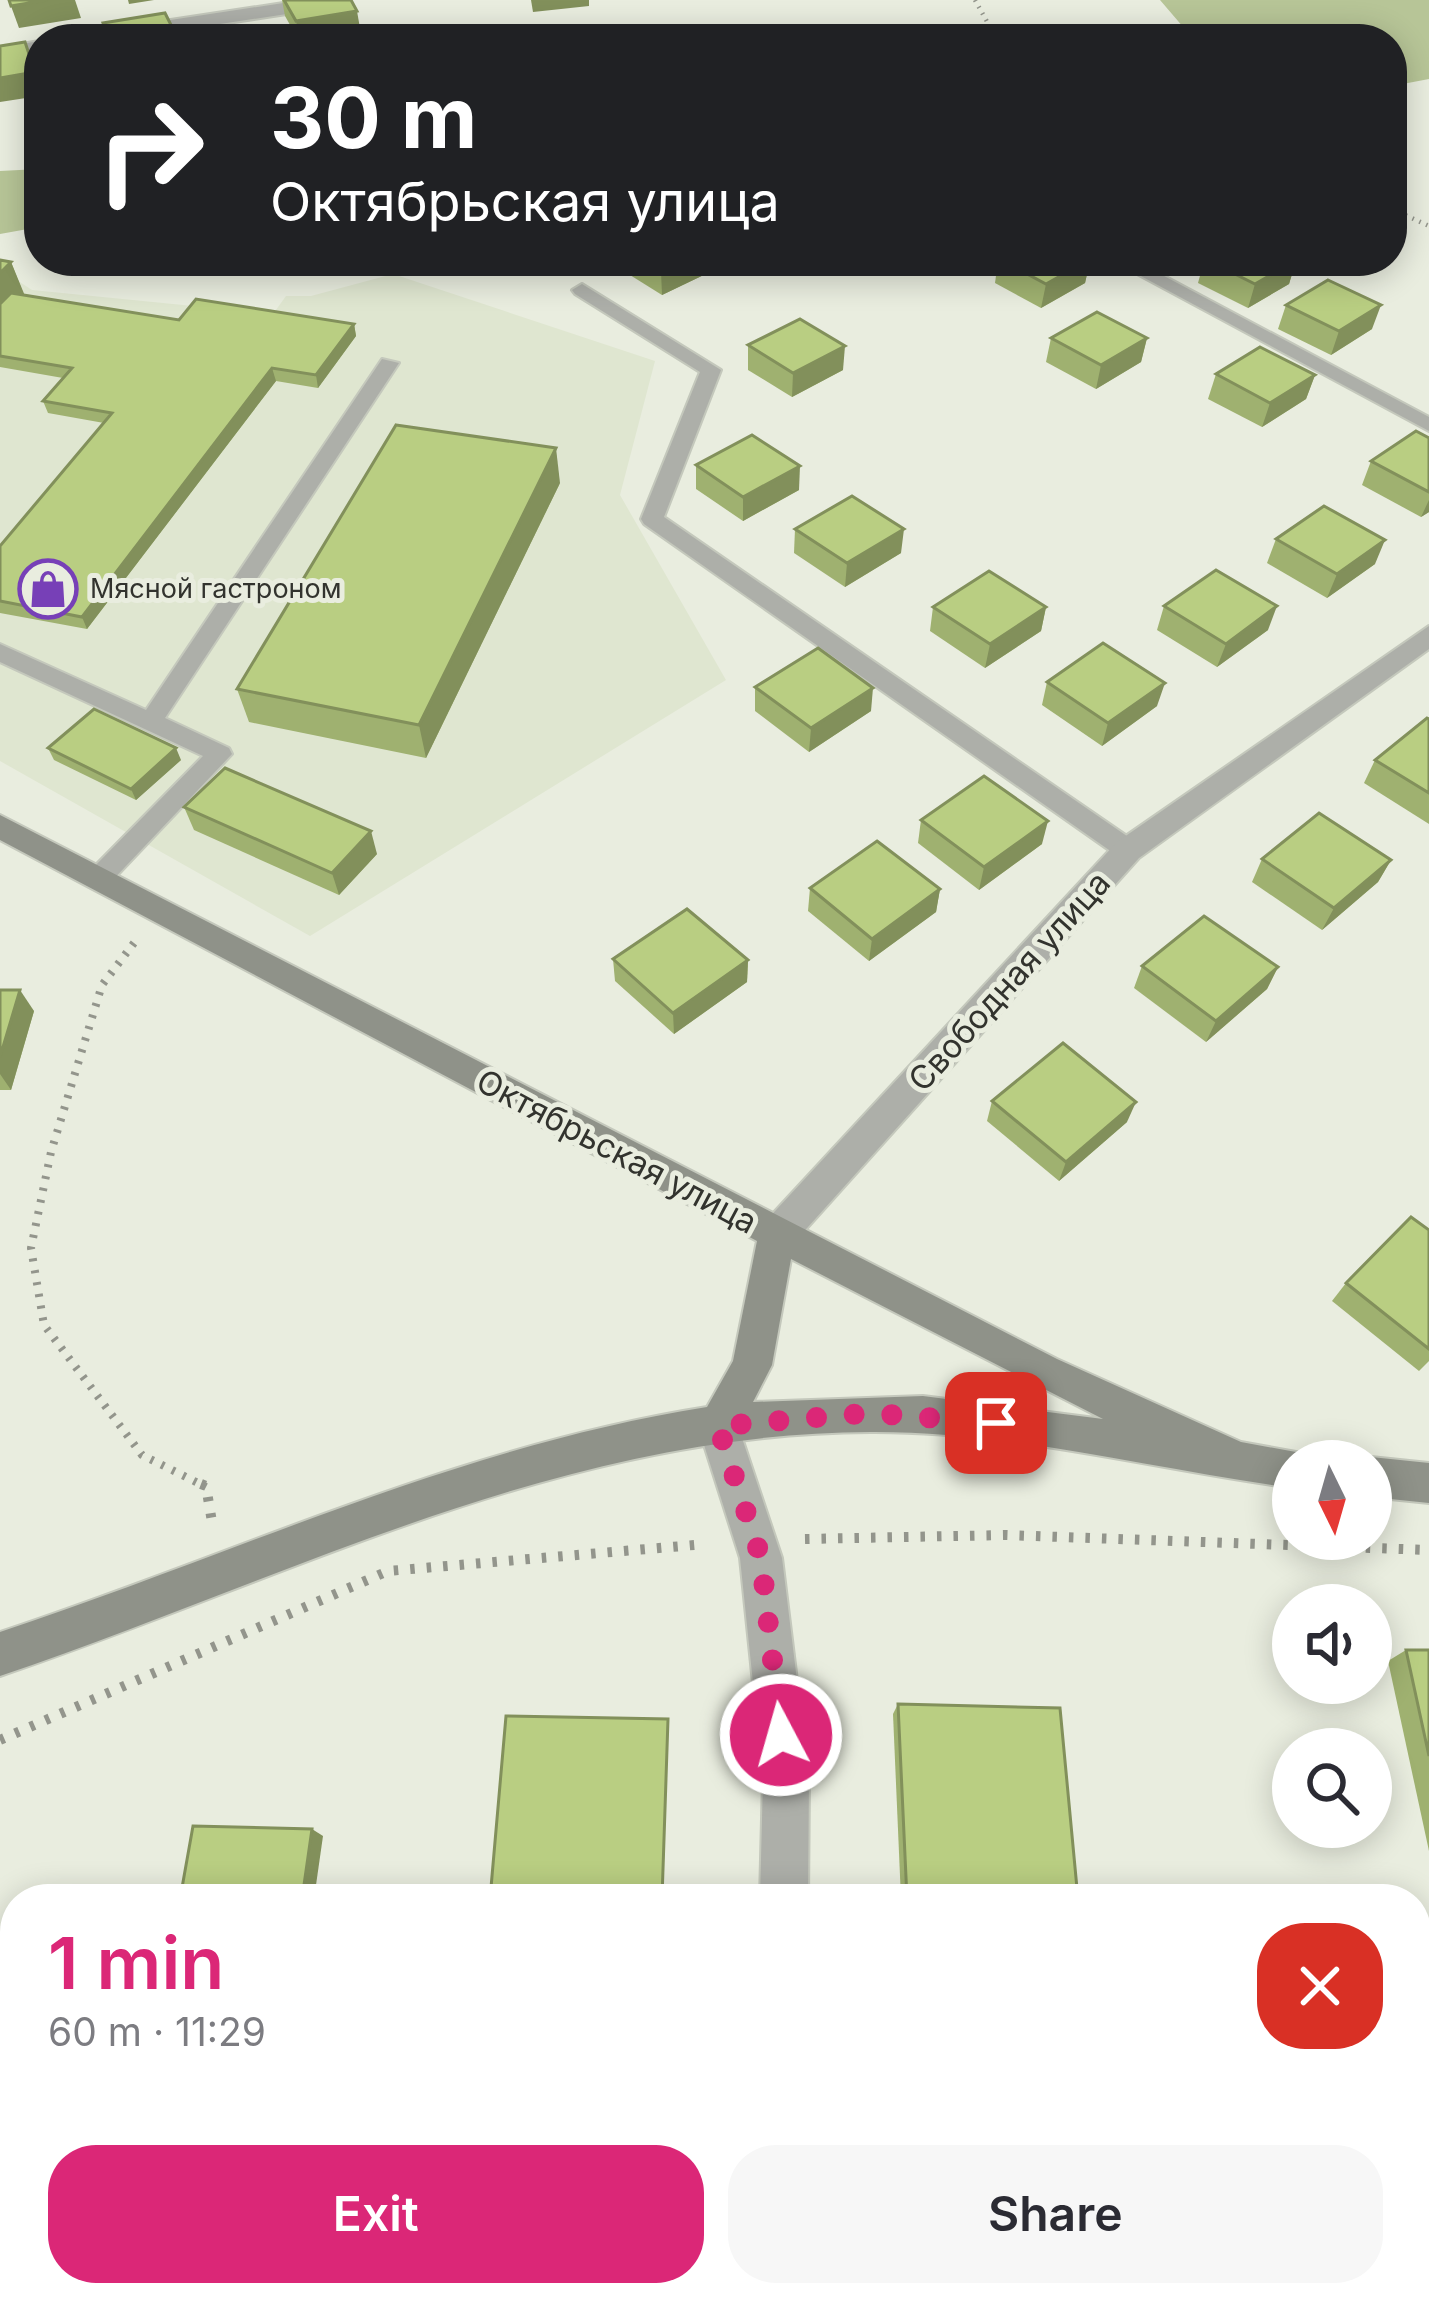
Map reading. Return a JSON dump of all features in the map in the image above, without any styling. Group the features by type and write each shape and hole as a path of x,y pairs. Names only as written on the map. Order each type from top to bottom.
{"street":[{"path":"183,24 339,0"},
{"name":"Свободная улица","path":"777,1235 1128,850 1429,634"},
{"name":"Октябрьская улица","path":"0,826 1043,1372 1241,1462"},
{"path":"777,1235 752,1365 718,1426 756,1540 786,1779 784,1884"},
{"name":"Октябрьская улица","path":"0,1654 399,1504 567,1454 718,1426 870,1413 1039,1426 1272,1466"},
{"path":"1392,1479 1429,1483"}],"lane":[{"path":"1150,276 1429,425"},
{"path":"582,290 711,370 652,519 1128,850"},
{"path":"150,722 389,362"},
{"path":"0,652 220,754 99,878"}],"path":[{"path":"159,910 102,985 51,1152 31,1248 44,1325 142,1455 206,1486 219,1570"},
{"path":"0,1741 388,1571 756,1540 1006,1535 1429,1550"}],"shaded area":[{"path":"0,269 32,290 273,314 286,296 311,296 399,276 655,361 620,495 726,680 310,936 0,761"}],"green space":[{"path":"1160,0 1429,0 1429,79 1407,83 1407,24 1181,24"},
{"path":"24,170 24,230 0,234 0,171"}],"building":[{"path":"9,0 47,0 11,6"},
{"path":"284,0 351,0 357,11 296,21"},
{"path":"165,13 170,24 103,24"},
{"path":"24,42 24,74 0,78 0,46"},
{"path":"1031,276 1060,276 1046,284"},
{"path":"1239,276 1269,276 1255,284"},
{"path":"1328,280 1381,305 1339,331 1286,305"},
{"path":"11,293 179,320 196,299 354,324 316,375 272,368 82,617 0,601 0,546 112,413 43,401 72,368 0,356 0,304"},
{"path":"1097,312 1147,338 1101,365 1051,338"},
{"path":"800,319 845,346 793,373 748,345"},
{"path":"1260,347 1315,375 1270,403 1216,374"},
{"path":"396,425 556,448 419,725 237,689"},
{"path":"1416,431 1429,438 1429,492 1371,461"},
{"path":"752,435 800,466 743,497 696,465"},
{"path":"852,496 904,529 847,563 795,529"},
{"path":"1324,506 1385,540 1337,574 1276,539"},
{"path":"1216,570 1277,606 1226,644 1164,606"},
{"path":"989,571 1046,607 990,644 933,607"},
{"path":"1103,643 1165,683 1108,723 1047,682"},
{"path":"818,648 873,688 811,728 755,687"},
{"path":"94,709 176,748 131,789 48,748"},
{"path":"1429,719 1429,793 1375,760"},
{"path":"225,768 371,831 332,873 184,807"},
{"path":"984,776 1048,821 984,867 921,820"},
{"path":"1319,813 1391,860 1334,908 1262,859"},
{"path":"877,841 940,889 872,939 810,888"},
{"path":"687,909 748,960 673,1013 613,959"},
{"path":"1204,916 1278,967 1216,1021 1142,966"},
{"path":"0,990 20,990 0,1057"},
{"path":"1063,1043 1136,1102 1066,1162 992,1101"},
{"path":"1411,1217 1429,1230 1429,1349 1346,1283"},
{"path":"1406,1650 1429,1650 1429,1756"},
{"path":"898,1704 1060,1708 1077,1884 906,1884"},
{"path":"506,1716 668,1719 662,1884 491,1884"},
{"path":"193,1826 312,1829 304,1884 183,1884"}],"place":[{"name":"Мясной гастроном","path":"48,589"}],"route":[{"path":"781,1735 761,1558 718,1426 870,1413 996,1423"}]}
